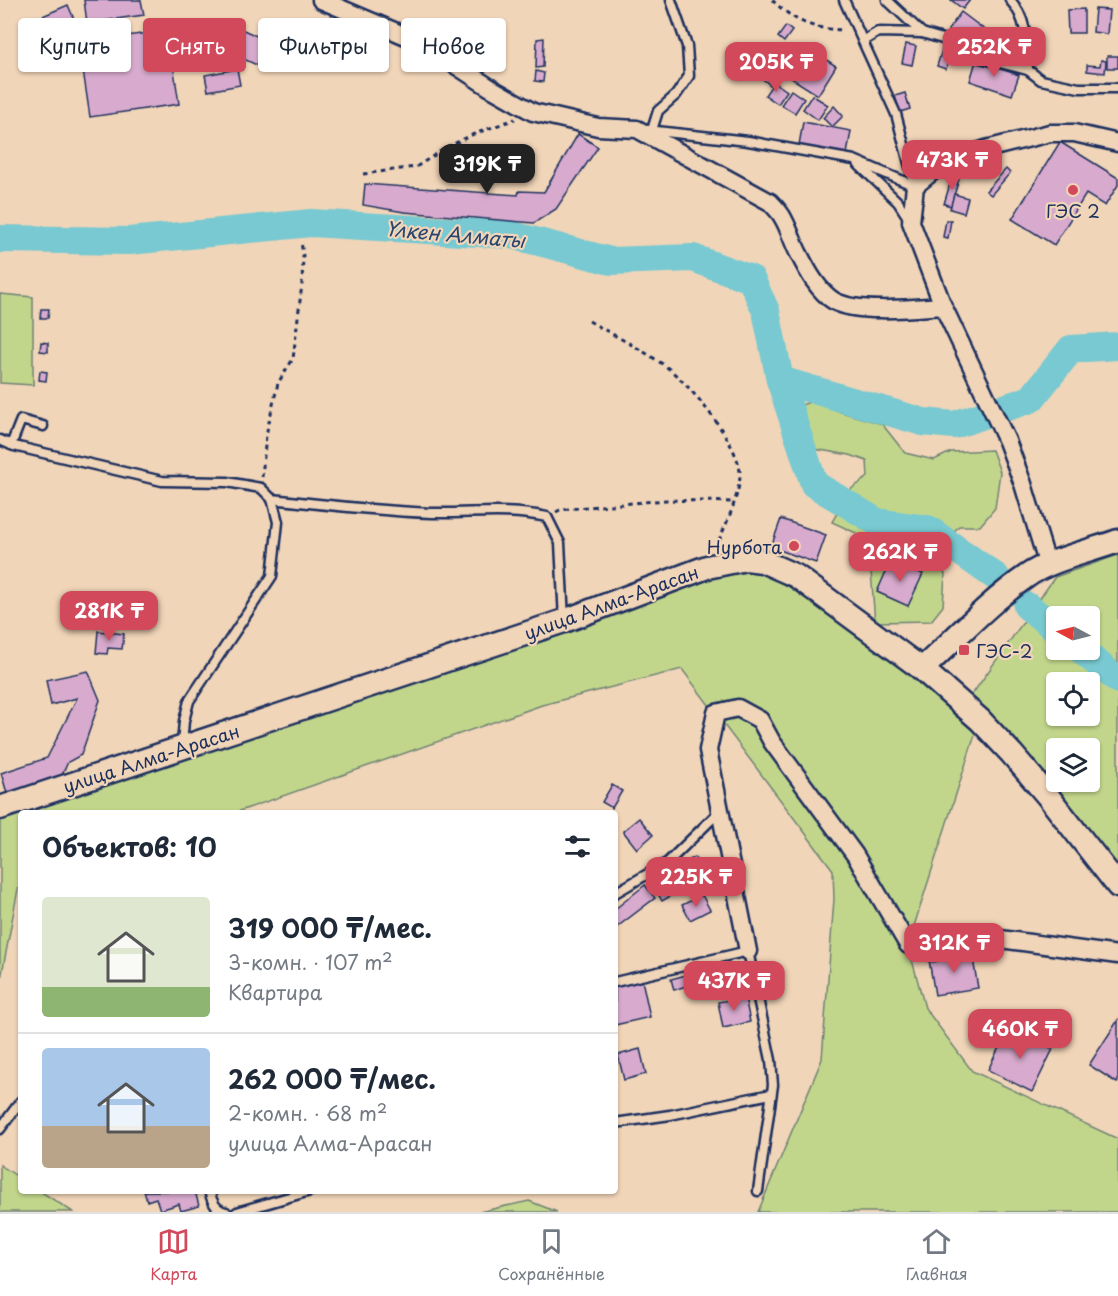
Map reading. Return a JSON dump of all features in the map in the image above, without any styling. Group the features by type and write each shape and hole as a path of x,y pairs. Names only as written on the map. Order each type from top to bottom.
{"main road":[{"path":"922,669 990,605 1038,570 1118,541"},
{"name":"улица Алма-Арасан","path":"0,807 564,621 707,567 746,559 762,561 796,576 922,669 980,720 1012,754 1118,886"}],"street":[{"path":"321,0 420,42 489,87 533,112 598,127 645,129 770,201 783,218 811,276 835,301 869,308 943,306"},
{"path":"1038,570 1023,484 1007,441 943,306 911,222 915,186 943,163 986,149 1050,133 1074,133 1118,143"},
{"path":"748,951 708,750 716,713 738,708 760,720 772,742 855,855 908,945 934,952 986,937 1118,955"}],"lane":[{"path":"671,0 687,46 689,76 676,95 658,111 645,129 748,141 854,160 915,186"},
{"path":"844,0 896,114 915,186"},
{"path":"887,0 922,33"},
{"path":"1010,0 1016,7 1025,27 1028,70"},
{"path":"863,40 878,32 922,33 949,41 980,58 1028,70 1041,80 1079,88 1118,88"},
{"path":"854,160 898,202 911,222"},
{"path":"11,445 21,420 43,426"},
{"path":"0,440 11,445 162,481 226,482 261,488 272,499 278,522 272,576 189,701 184,721 182,748"},
{"path":"272,499 380,511 440,513 486,511 528,513 547,518 560,543 564,621"},
{"path":"618,891 668,862 721,811"},
{"path":"618,981 748,951 771,1060 773,1085 758,1191"},
{"path":"618,1123 670,1115 771,1094"},
{"path":"0,1130 18,1105"},
{"path":"210,1194 213,1204 226,1212"},
{"path":"237,1212 300,1194"}],"path":[{"path":"772,0 789,16 806,25 830,30 858,30"},
{"path":"363,174 416,167 447,147 474,134 533,112"},
{"path":"261,488 266,435 278,383 293,359 302,284 301,241"},
{"path":"590,321 663,364 694,394 733,448 740,473 734,502 707,567"},
{"path":"547,518 560,510 666,500 734,502"}],"green space":[{"path":"0,294 33,297 33,385 0,383"},
{"path":"813,401 882,424 905,453 934,460 951,452 992,450 1000,472 995,508 980,526 959,526 932,555 945,574 943,606 931,621 875,622 869,546 856,533 832,522 851,489 868,477 867,461 850,455 808,448 801,405"},
{"path":"1118,555 1118,887 979,722 908,945 925,1008 972,1071 1118,1139 1118,1212 758,1212 822,1059 834,899 833,870 682,669 542,705 243,810 18,810 18,889 0,984 0,808 564,621 762,561 964,706 1055,577"},
{"path":"0,1165 18,1177 18,1194 45,1194 73,1212 0,1212"},
{"path":"529,1201 557,1212 479,1212"}],"building":[{"path":"84,0 141,0 144,15 123,18 86,18"},
{"path":"951,0 970,0 963,9"},
{"path":"68,5 74,18 38,18"},
{"path":"1084,9 1084,33 1068,33 1067,10"},
{"path":"1095,9 1109,10 1107,34 1093,32"},
{"path":"961,12 990,34 977,52 948,30"},
{"path":"786,26 792,31 784,42 778,37"},
{"path":"246,31 258,37 258,66 246,60"},
{"path":"143,34 143,72 174,72 179,104 90,117 83,72 131,72 131,35"},
{"path":"544,38 543,67 536,68 537,39"},
{"path":"906,44 916,46 912,65 902,63"},
{"path":"806,47 836,66 818,95 788,76"},
{"path":"942,50 952,53 946,69 937,66"},
{"path":"1107,56 1118,56 1118,68 1107,68"},
{"path":"1101,60 1106,61 1105,73 1087,71 1087,65 1100,66"},
{"path":"976,61 1019,75 1012,95 970,81"},
{"path":"770,63 781,73 770,85 759,76"},
{"path":"536,71 544,73 543,82 535,81"},
{"path":"238,72 240,85 208,91 205,75"},
{"path":"774,82 787,91 778,104 765,95"},
{"path":"791,90 804,99 795,113 781,105"},
{"path":"905,93 910,109 900,112 895,96"},
{"path":"812,95 828,105 818,120 803,109"},
{"path":"834,106 843,116 832,127 823,118"},
{"path":"803,122 851,131 847,154 799,145"},
{"path":"578,134 598,147 556,209 534,223 404,212 363,205 365,184 518,195 519,191 544,192"},
{"name":"ГЭС 2","path":"1060,142 1118,178 1118,185 1105,206 1086,194 1054,245 1012,219"},
{"path":"1006,169 1010,173 991,195 986,191"},
{"path":"952,177 959,179 951,206 944,204"},
{"path":"954,194 968,198 964,213 950,209"},
{"path":"946,220 951,220 948,238 943,237"},
{"path":"41,309 49,309 48,318 40,318"},
{"path":"41,342 48,343 48,352 40,351"},
{"path":"40,371 47,372 46,381 39,380"},
{"path":"781,519 826,535 816,563 771,547"},
{"path":"891,560 923,574 908,606 877,592"},
{"path":"98,631 124,634 122,649 108,648 107,654 96,653"},
{"path":"88,671 100,700 81,755 68,762 62,775 7,793 1,773 47,758 77,698 51,705 46,680"},
{"path":"612,785 622,791 612,808 602,802"},
{"path":"639,818 653,835 637,849 623,831"},
{"path":"695,857 706,876 662,901 651,881"},
{"path":"645,885 655,898 618,926 618,907"},
{"path":"702,895 710,910 690,920 682,905"},
{"path":"972,953 978,988 935,995 929,960"},
{"path":"686,975 689,985 674,990 671,979"},
{"path":"642,980 650,1017 618,1024 618,985"},
{"path":"745,997 750,1022 723,1028 718,1002"},
{"path":"1118,1020 1118,1082 1117,1083 1089,1065"},
{"path":"1009,1027 1053,1049 1032,1092 988,1070"},
{"path":"640,1049 646,1074 624,1080 618,1055"},
{"path":"145,1194 196,1194 199,1206 181,1211 179,1204 160,1210 156,1198 147,1201"}],"waterway":[{"name":"Үлкен Алматы","path":"0,239 129,241 311,223 512,235 611,261 693,258 751,279 766,311 780,380 923,422 954,425 1031,399 1071,349 1118,346"},
{"path":"780,380 814,484 877,522 928,529 996,577"},
{"path":"1027,606 1046,621"},
{"path":"1093,660 1118,680"}],"place":[{"name":"ГЭС 2","path":"1073,190"},
{"name":"Нурбота","path":"794,546"},
{"name":"ГЭС-2","path":"964,650"}]}
